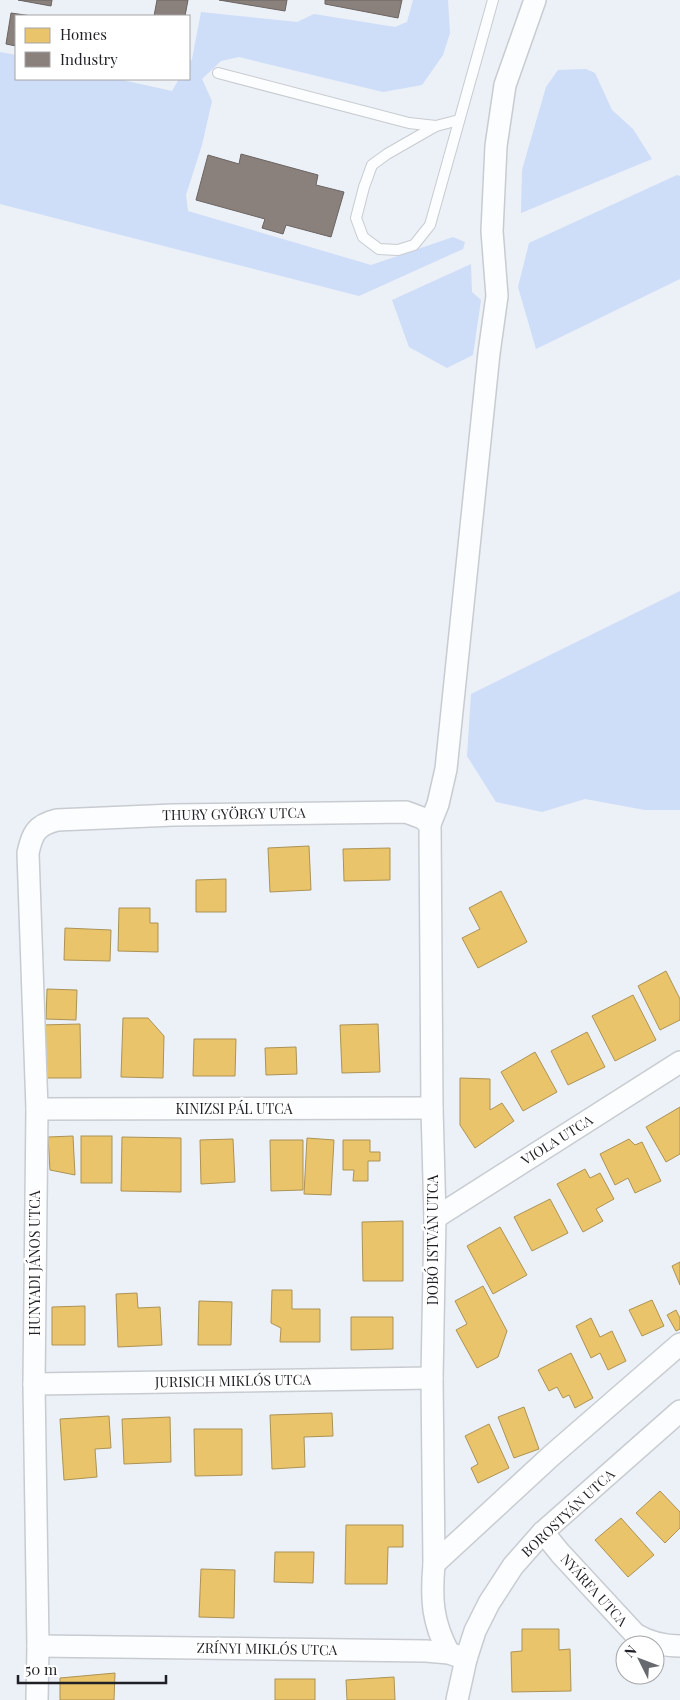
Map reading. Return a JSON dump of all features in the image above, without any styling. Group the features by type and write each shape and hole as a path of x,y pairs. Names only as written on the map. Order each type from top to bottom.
{"street":[{"path":"430,824 438,804 446,769 488,363 497,296 492,231 496,146 505,85 535,0"},
{"name":"THURY GYÖRGY UTCA","path":"37,829 45,823 56,820 173,815 406,812 422,818 430,824"},
{"name":"DOBÓ ISTVÁN UTCA","path":"430,824 432,1108 435,1218 432,1378 434,1564 432,1588 439,1636 457,1656"},
{"name":"HUNYADI JÁNOS UTCA","path":"37,829 31,838 28,853 36,1109 34,1384 38,1646 37,1700"},
{"name":"VIOLA UTCA","path":"435,1218 680,1062"},
{"name":"KINIZSI PÁL UTCA","path":"36,1109 432,1108"},
{"path":"434,1564 551,1456 680,1344"},
{"name":"JURISICH MIKLÓS UTCA","path":"34,1384 432,1378"},
{"name":"BOROSTYÁN UTCA","path":"457,1656 475,1631 489,1603 513,1566 543,1532 680,1411"},
{"name":"NYÁRFA UTCA","path":"543,1532 635,1634 647,1642 663,1646 680,1646"},
{"name":"ZRÍNYI MIKLÓS UTCA","path":"38,1646 426,1651 457,1656"},
{"path":"457,1656 457,1700"}],"lane":[{"path":"459,120 436,126 387,154 372,165 356,218 363,237 379,249 398,250 414,245 430,225 493,0"},
{"path":"218,73 409,123 436,126"}],"shaded area":[{"path":"413,0 448,0 450,33 443,55 422,85 383,92 239,57 221,61 202,79 212,101 202,145 186,195 188,211 371,265 453,237 465,242 463,249 359,296 0,204 0,52 15,55 15,80 122,80 172,91 178,80 190,80 190,62 201,12 297,22 314,14 395,27 407,22"},
{"path":"586,69 595,73 612,110 633,129 652,159 521,213 522,170 546,87 558,70"},
{"path":"677,175 680,176 680,279 536,349 518,287 529,243"},
{"path":"471,264 472,292 481,300 473,355 447,368 409,347 392,300"},
{"path":"680,591 680,810 645,810 585,799 542,812 496,802 467,756 471,694"}],"building: Homes":[{"path":"309,846 311,890 270,892 268,848"},
{"path":"390,848 390,880 344,881 343,849"},
{"path":"226,879 226,912 196,912 196,880"},
{"path":"501,891 527,942 478,968 462,938 480,929 469,908"},
{"path":"119,908 150,908 150,923 158,923 158,952 118,951"},
{"path":"65,928 111,930 110,961 64,960"},
{"path":"666,971 680,999 680,1020 660,1030 638,986"},
{"path":"47,989 77,990 76,1020 46,1019"},
{"path":"633,995 656,1040 615,1061 592,1016"},
{"path":"123,1018 148,1018 164,1036 163,1078 121,1077"},
{"path":"80,1024 81,1078 43,1078 42,1025"},
{"path":"378,1024 380,1072 342,1073 340,1025"},
{"path":"587,1032 605,1067 568,1085 551,1051"},
{"path":"194,1039 236,1039 235,1076 193,1076"},
{"path":"296,1047 297,1074 266,1075 265,1048"},
{"path":"535,1052 557,1092 523,1111 501,1072"},
{"path":"460,1078 490,1079 490,1110 502,1103 514,1121 475,1148 460,1125"},
{"path":"680,1107 680,1154 666,1162 646,1127"},
{"path":"73,1136 75,1175 50,1170 48,1137"},
{"path":"81,1136 112,1136 112,1183 81,1183"},
{"path":"122,1137 181,1138 181,1192 121,1191"},
{"path":"307,1138 334,1140 331,1195 304,1194"},
{"path":"233,1139 235,1182 201,1184 200,1140"},
{"path":"629,1139 635,1145 642,1142 661,1181 635,1193 628,1178 615,1185 600,1154"},
{"path":"270,1140 303,1140 303,1190 271,1191"},
{"path":"343,1140 370,1140 370,1152 380,1152 380,1161 368,1161 368,1181 353,1181 354,1170 343,1170"},
{"path":"585,1169 590,1178 600,1173 614,1199 596,1209 603,1221 583,1232 557,1184"},
{"path":"550,1199 568,1233 532,1251 514,1217"},
{"path":"403,1221 403,1281 363,1281 362,1222"},
{"path":"500,1227 527,1275 493,1294 467,1246"},
{"path":"680,1262 680,1285 672,1266"},
{"path":"483,1286 507,1331 498,1357 477,1368 456,1330 467,1324 455,1301"},
{"path":"272,1290 292,1290 292,1309 320,1309 320,1342 280,1342 281,1328 271,1323"},
{"path":"137,1293 138,1308 160,1307 162,1345 118,1347 116,1294"},
{"path":"652,1300 664,1326 642,1336 629,1310"},
{"path":"199,1301 232,1302 231,1345 198,1345"},
{"path":"85,1306 85,1345 52,1345 52,1307"},
{"path":"676,1310 680,1318 680,1329 676,1331 667,1315"},
{"path":"351,1317 393,1317 393,1349 351,1350"},
{"path":"591,1318 600,1337 612,1331 626,1361 608,1370 600,1353 591,1358 576,1326"},
{"path":"571,1353 593,1398 575,1408 569,1395 563,1398 557,1387 549,1391 538,1370"},
{"path":"524,1407 539,1449 514,1458 498,1417"},
{"path":"332,1413 333,1436 304,1437 305,1467 272,1469 270,1415"},
{"path":"109,1416 111,1448 95,1449 97,1477 64,1480 60,1419"},
{"path":"170,1417 171,1462 124,1464 122,1419"},
{"path":"489,1424 509,1468 478,1483 471,1468 478,1464 465,1436"},
{"path":"194,1429 242,1429 242,1475 195,1476"},
{"path":"660,1491 680,1512 680,1528 665,1543 636,1513"},
{"path":"621,1518 654,1555 628,1577 595,1540"},
{"path":"346,1525 403,1525 403,1547 388,1547 387,1584 345,1584"},
{"path":"275,1552 314,1552 313,1583 274,1582"},
{"path":"201,1569 235,1570 234,1618 199,1617"},
{"path":"522,1629 559,1629 559,1650 570,1649 571,1691 512,1692 511,1652 522,1651"},
{"path":"115,1673 114,1700 60,1700 60,1678"},
{"path":"394,1677 395,1700 347,1700 346,1680"},
{"path":"275,1679 315,1679 315,1700 275,1700"}],"building: Industry":[{"path":"18,0 52,0 51,6"},
{"path":"157,0 188,0 185,15 154,15"},
{"path":"219,0 287,0 285,11"},
{"path":"325,0 402,0 398,18 325,4"},
{"path":"11,13 25,15 15,15 15,46 6,44"},
{"path":"241,154 318,175 316,185 344,192 331,237 286,225 283,234 262,228 265,219 196,200 208,155 239,164"}]}
